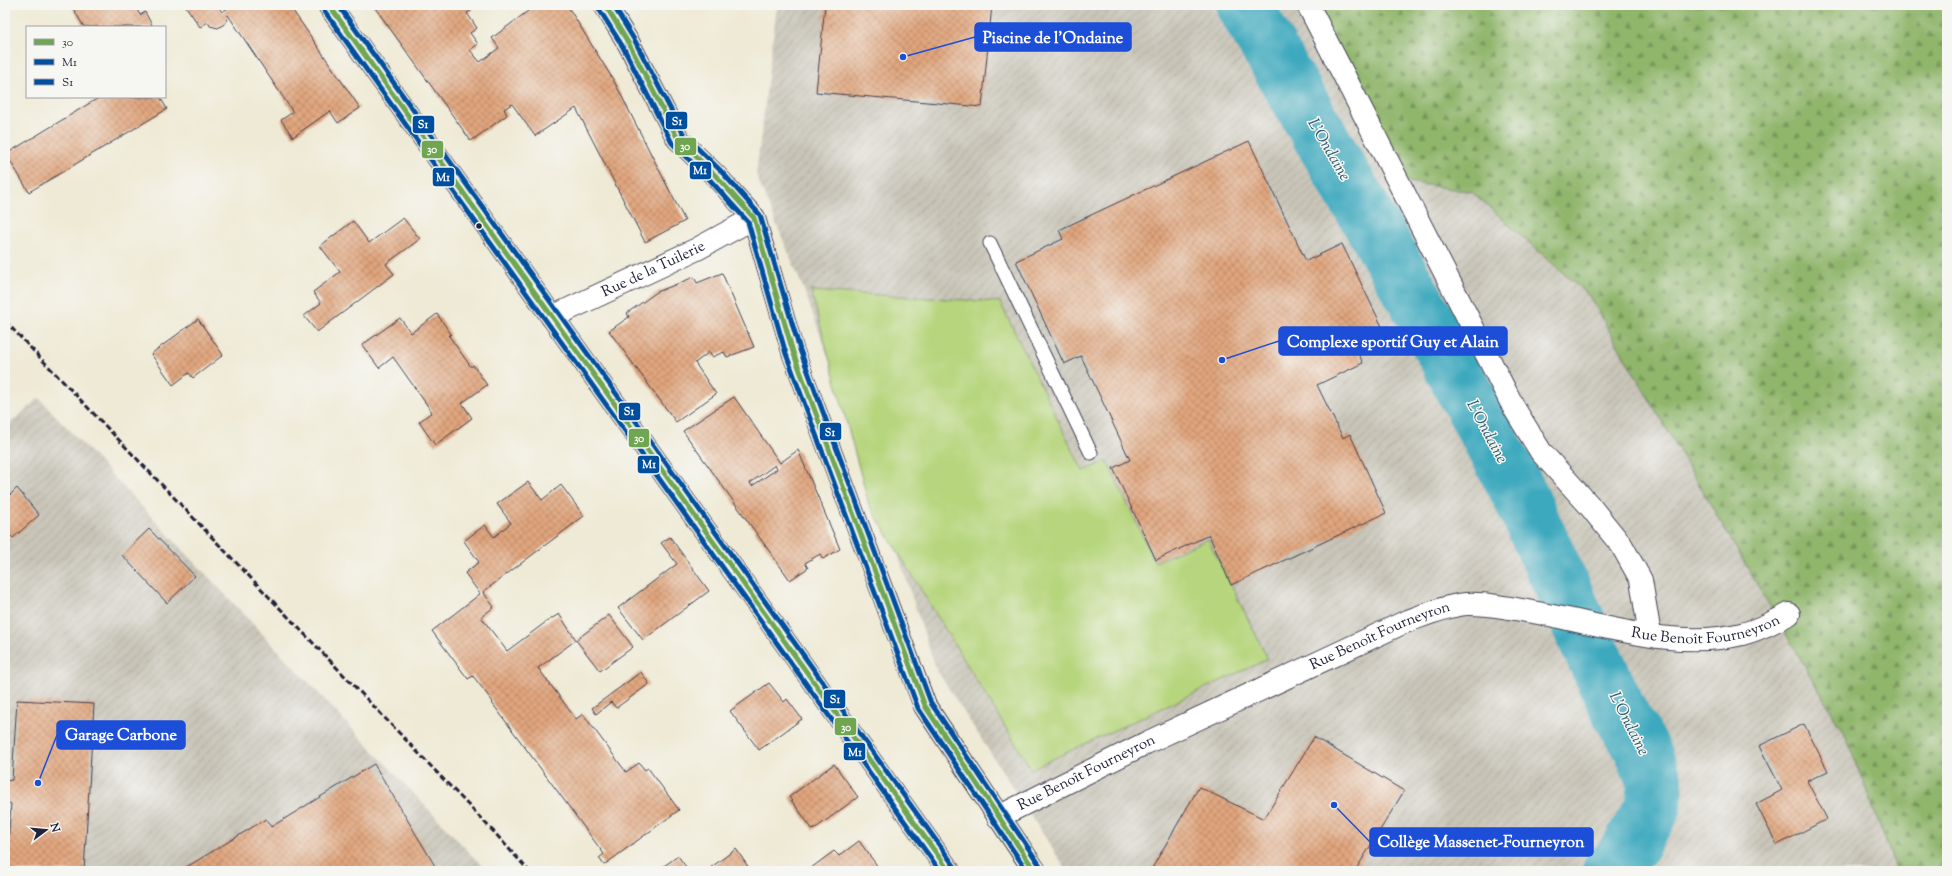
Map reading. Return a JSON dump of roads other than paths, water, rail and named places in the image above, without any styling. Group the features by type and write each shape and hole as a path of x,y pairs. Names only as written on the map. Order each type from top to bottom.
{"main road":[{"path":"329,5 949,871"},
{"path":"605,5 629,44 678,139 754,218 793,352 925,706 1035,871"}],"street":[{"path":"1308,5 1514,408 1541,452 1594,511 1622,546 1641,580 1650,635"},
{"name":"Rue de la Tuilerie","path":"552,317 697,249 754,218"},
{"name":"Rue Benoît Fourneyron","path":"998,817 1168,733 1405,622 1439,609 1466,604 1508,608 1650,635 1692,639 1716,638 1741,634 1766,626 1789,614"}],"lane":[{"path":"990,244 1091,453"}],"waterway":[{"name":"L'Ondaine","path":"1244,5 1420,308 1518,491 1620,713 1642,749 1655,783 1654,805 1631,845 1618,864 1610,871"}],"railway":[{"path":"5,321 493,831 529,871"}],"place":[{"name":"Piscine de l'Ondaine","path":"903,57"},
{"name":"Complexe sportif Guy et Alain","path":"1222,360"},
{"name":"Garage Carbone","path":"38,783"},
{"name":"Collège Massenet-Fourneyron","path":"1334,805"}]}
